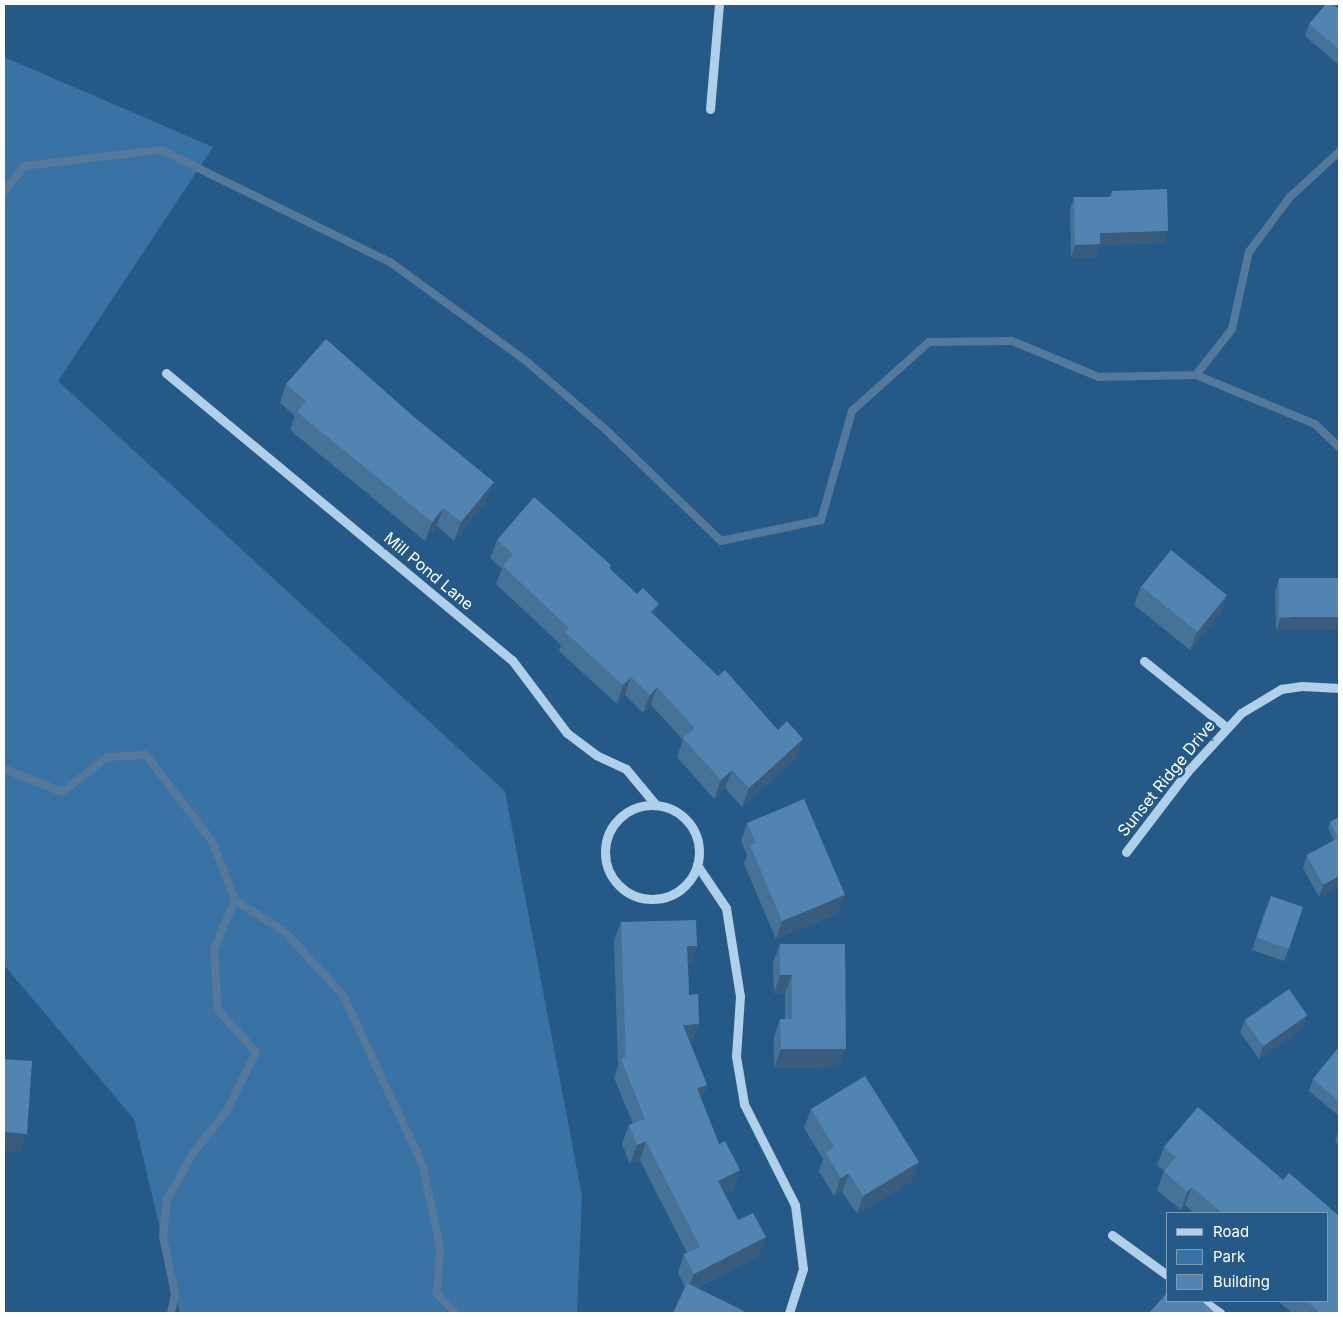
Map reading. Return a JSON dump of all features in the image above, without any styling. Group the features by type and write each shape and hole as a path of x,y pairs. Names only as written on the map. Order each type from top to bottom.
{"street":[{"path":"710,109 719,4"},
{"name":"Mill Pond Lane","path":"166,373 512,660 567,733 596,755 626,769 656,805 681,815 691,825 697,838 697,865"},
{"path":"1144,661 1226,727"},
{"name":"Sunset Ridge Drive","path":"1126,852 1187,772 1226,727 1260,699 1281,689 1302,686 1339,688"},
{"path":"656,805 627,812 608,835 606,865 613,879 637,897 667,897 686,884 697,865 726,908 740,996 736,1056 744,1104 795,1205 803,1269 788,1313"},
{"path":"1112,1235 1166,1274"},
{"path":"1204,1302 1220,1313"}],"green space":[{"path":"4,57 213,147 58,381 505,791 582,1196 577,1313 180,1313 134,1119 4,965"}],"building":[{"path":"1326,4 1333,4 1339,9 1339,49 1309,24"},
{"path":"1167,189 1168,231 1100,233 1100,244 1075,245 1074,197 1112,197 1112,191"},
{"path":"326,339 414,417 494,482 461,522 443,508 432,522 297,412 306,401 286,384"},
{"path":"534,497 611,565 609,568 637,594 643,588 659,604 651,612 718,676 725,670 778,730 787,721 803,739 749,788 732,770 721,780 683,738 695,728 657,687 650,695 631,677 623,685 565,632 569,628 503,566 513,554 497,540"},
{"path":"1171,550 1227,595 1197,632 1141,587"},
{"path":"1279,578 1339,578 1339,617 1279,617"},
{"path":"804,799 845,895 782,921 750,845 756,843 747,823"},
{"path":"1339,817 1339,840 1330,822"},
{"path":"1338,838 1339,876 1323,885 1307,855"},
{"path":"1271,896 1303,907 1289,949 1257,938"},
{"path":"696,920 697,946 687,946 689,995 698,994 699,1024 683,1025 707,1085 697,1088 719,1144 725,1141 740,1170 718,1181 738,1220 753,1213 766,1237 694,1274 684,1254 700,1247 646,1141 637,1145 629,1125 645,1119 621,1059 626,1057 621,922"},
{"path":"780,944 845,944 846,1049 781,1049 780,1019 792,1019 792,975 780,975"},
{"path":"1289,989 1307,1015 1263,1046 1245,1020"},
{"path":"1339,1047 1339,1101 1313,1079"},
{"path":"4,1059 32,1061 27,1134 4,1132"},
{"path":"865,1076 919,1162 863,1196 849,1173 841,1178 826,1153 834,1147 811,1109"},
{"path":"1198,1107 1283,1180 1289,1173 1339,1216 1339,1313 1319,1313 1307,1302 1328,1302 1328,1212 1221,1212 1192,1187 1187,1192 1164,1171 1176,1157 1164,1147"},
{"path":"687,1283 744,1311 742,1313 673,1313"},
{"path":"1166,1294 1166,1302 1203,1302 1215,1313 1149,1313"}],"waterway":[{"path":"4,192 24,166 161,150 390,262 525,360 605,429 721,541 821,520 852,411 929,342 1012,341 1099,377 1196,375 1232,329 1249,252 1290,197 1339,152"},
{"path":"1196,375 1315,424 1339,447"},
{"path":"4,769 62,792 108,757 146,755 212,841 235,900 285,932 343,995 423,1166 440,1248 437,1294 456,1313"},
{"path":"171,1313 175,1294 163,1236 167,1200 193,1153 227,1111 256,1052 218,1010 214,949 235,900"}]}
